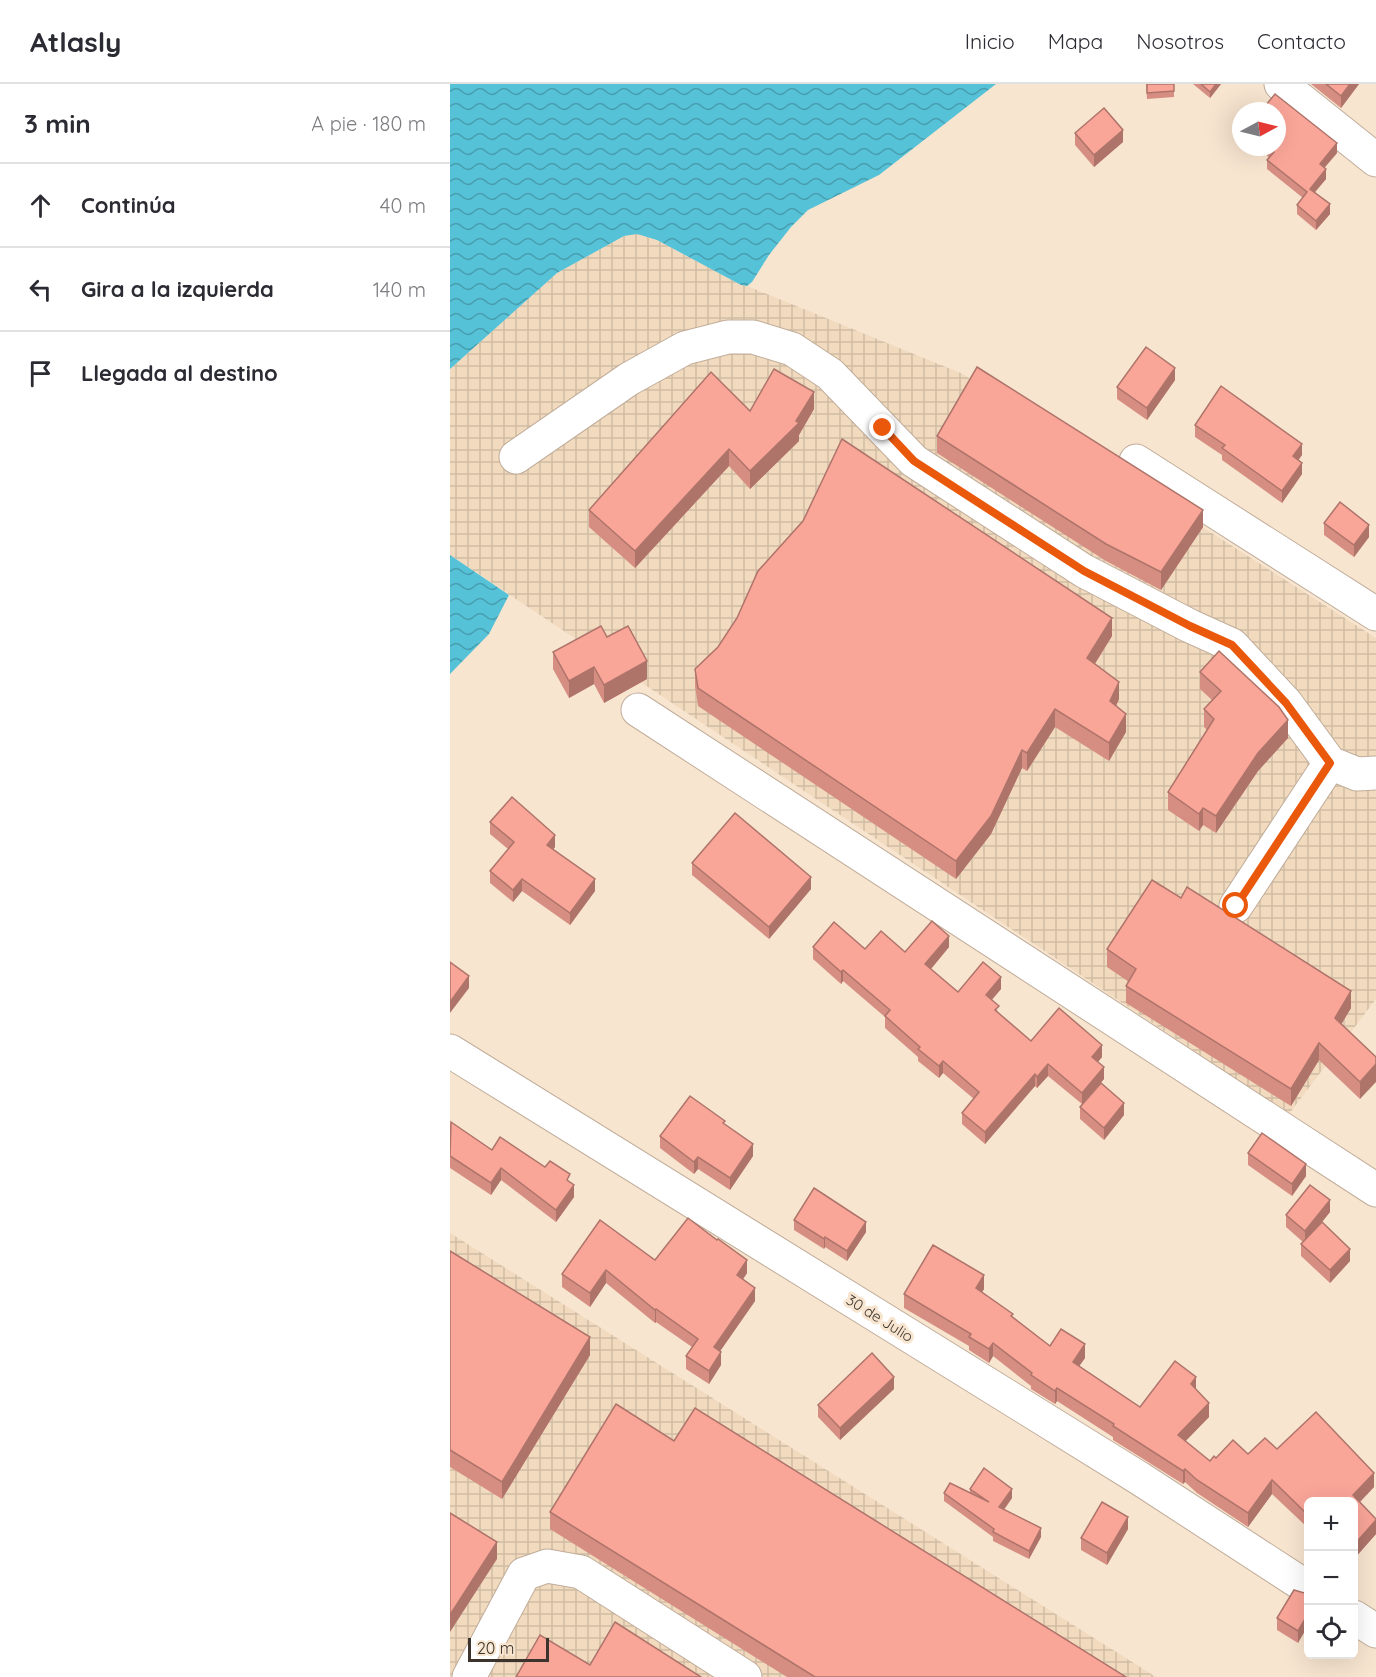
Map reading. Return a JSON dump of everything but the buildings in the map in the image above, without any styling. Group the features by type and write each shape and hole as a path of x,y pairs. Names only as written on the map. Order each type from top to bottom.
{"street":[{"path":"1281,84 1376,160"},
{"path":"516,457 629,378 685,348 729,337 753,337 792,349 830,374 914,461 1084,571 1232,645 1286,703 1330,763 1357,774 1376,773"},
{"path":"1136,461 1376,614"},
{"path":"638,710 1376,1190"},
{"path":"1236,906 1330,763"},
{"name":"30 de Julio","path":"450,1051 1139,1478 1304,1585"},
{"path":"469,1677 524,1574 547,1566 581,1572 745,1677"},
{"path":"1358,1620 1376,1631"}],"shaded area":[{"path":"637,234 657,240 741,285 963,374 1376,638 1376,999 1289,1114 450,555 450,369 557,273 624,236"},
{"path":"450,1233 1156,1677 450,1677"}],"water":[{"path":"450,84 996,84 879,175 808,210 791,227 747,286 741,285 657,240 637,234 624,236 557,273 450,369"},
{"path":"450,555 509,595 489,634 450,674"}],"route":[{"path":"883,428 914,461 1084,571 1232,645 1286,703 1330,763 1236,906"}]}
